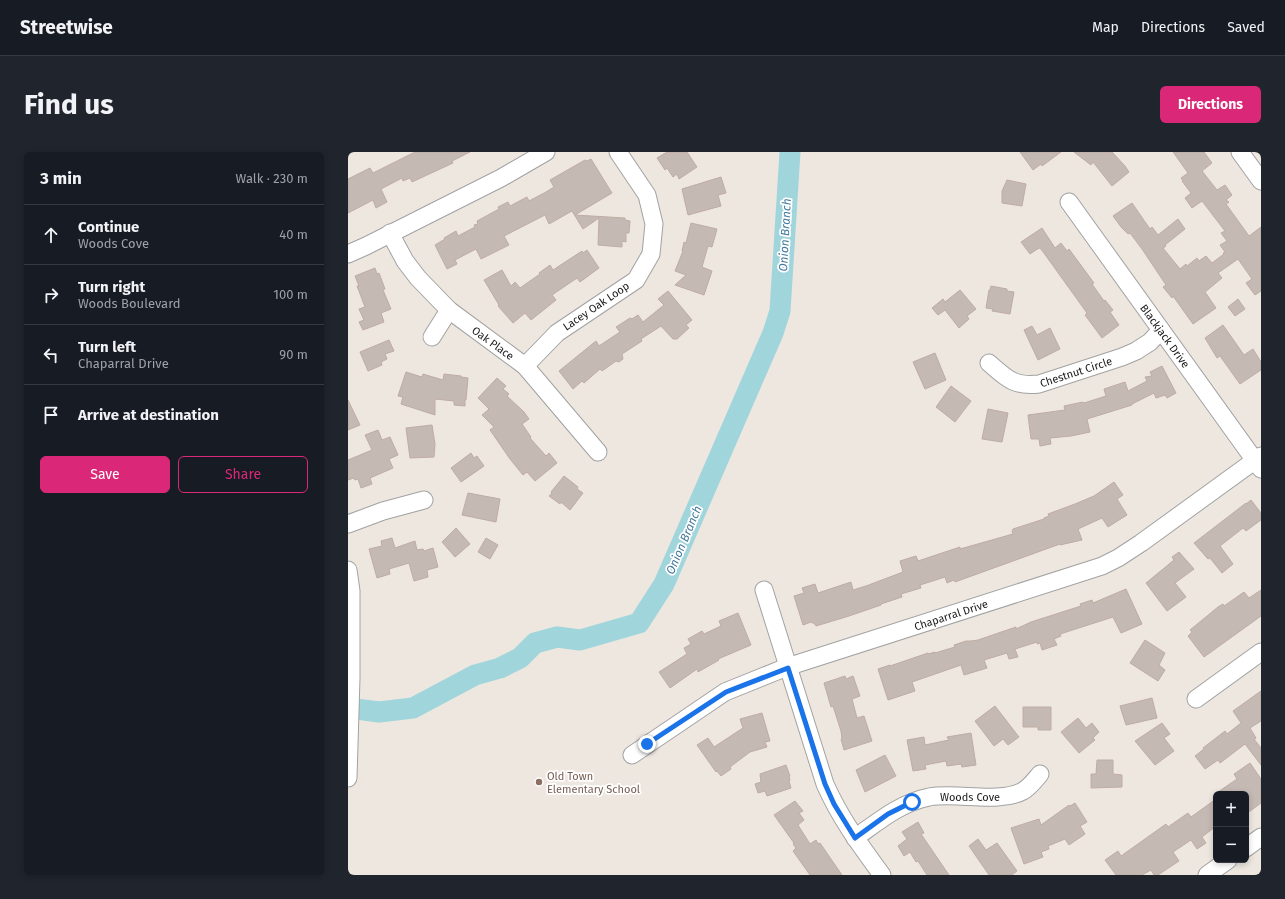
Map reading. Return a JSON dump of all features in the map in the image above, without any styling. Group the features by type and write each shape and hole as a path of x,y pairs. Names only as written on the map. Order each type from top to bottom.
{"street":[{"path":"348,254 501,178 546,152"},
{"name":"Lacey Oak Loop","path":"525,366 556,333 636,280 651,254 654,224 647,195 618,152"},
{"path":"1240,152 1261,181"},
{"name":"Blackjack Drive","path":"1068,202 1259,462"},
{"name":"Oak Place","path":"390,233 406,261 418,278 448,310 525,366 598,452"},
{"path":"432,337 448,310"},
{"name":"Chestnut Circle","path":"988,363 1008,380 1018,384 1039,384 1136,351 1150,342 1161,330"},
{"name":"Chaparral Drive","path":"632,755 726,692 788,668 1102,566 1118,558 1259,462"},
{"path":"348,524 383,511 424,500"},
{"path":"348,570 351,591 350,744 348,778"},
{"path":"764,590 825,784 834,804 855,838 882,875"},
{"path":"1196,699 1261,652"},
{"name":"Woods Cove","path":"855,838 888,814 912,802 930,797 949,795 1008,796 1023,791 1033,783 1040,774"},
{"path":"1249,846 1261,837"},
{"path":"1207,875 1224,863"}],"building":[{"path":"415,152 470,152 452,161 453,163 412,182 410,178 403,181 402,178 381,189 387,202 376,208 373,200 348,213 348,179 370,168 373,173"},
{"path":"667,152 687,152 697,167 679,179 677,174 673,177 667,168 665,170 657,158"},
{"path":"1020,152 1061,152 1042,166 1041,164 1033,170"},
{"path":"1074,152 1112,152 1129,172 1112,186 1093,162 1091,165"},
{"path":"1173,152 1204,152 1212,163 1202,171 1217,190 1225,185 1232,195 1226,200 1229,202 1226,204 1249,236 1261,227 1261,291 1255,295 1246,283 1252,279 1238,259 1218,273 1222,278 1205,292 1216,308 1193,324 1173,296 1172,298 1163,287 1166,285 1142,249 1130,233 1128,234 1121,227 1113,216 1132,203 1150,229 1152,227 1158,235 1178,219 1185,229 1163,248 1180,269 1186,264 1187,266 1197,258 1199,261 1206,256 1212,263 1224,254 1223,253 1225,252 1220,245 1227,241 1221,233 1225,231 1202,201 1192,208 1185,198 1191,193 1181,178 1188,173"},
{"path":"591,159 612,193 575,215 625,218 625,220 630,221 629,233 626,233 626,242 622,241 622,247 598,245 599,218 583,229 572,211 549,224 545,215 504,236 509,245 481,259 476,249 455,260 457,264 447,269 435,245 445,239 444,238 456,231 458,236 475,227 474,225 478,224 477,221 499,209 498,207 508,202 510,206 527,197 529,201 546,192 554,187 550,180 585,160 587,161"},
{"path":"721,177 726,193 718,195 721,206 688,215 682,189"},
{"path":"1007,180 1026,184 1022,206 1002,203 1002,191"},
{"path":"691,223 717,229 712,247 708,246 702,267 712,271 704,295 675,285 686,275 675,271 683,251 684,242 686,243"},
{"path":"1042,228 1055,248 1061,243 1067,251 1069,249 1094,283 1092,284 1104,301 1105,300 1113,310 1110,312 1119,325 1102,338 1085,315 1087,313 1041,249 1039,248 1030,254 1021,242"},
{"path":"587,250 599,268 580,282 577,278 552,295 556,300 531,320 525,313 513,323 498,306 499,305 484,280 502,270 511,286 515,282 520,288 550,265 553,270 582,251 583,253"},
{"path":"375,268 377,274 379,273 385,289 383,290 391,309 381,313 384,322 363,330 359,322 364,320 359,309 365,307 355,276"},
{"path":"991,286 1014,292 1010,314 992,311 993,309 986,308"},
{"path":"960,290 976,309 967,316 969,319 959,328 945,310 938,315 932,308 943,299 945,302"},
{"path":"668,291 692,320 686,325 689,328 677,339 673,339 661,326 622,354 623,359 619,362 616,361 602,371 600,369 584,383 582,381 573,389 559,371 596,341 599,346 620,332 616,327 630,318 632,319 638,315 643,322 664,305 658,299"},
{"path":"1238,299 1245,309 1235,316 1228,307"},
{"path":"1223,325 1244,355 1253,349 1261,362 1261,370 1240,384 1220,356 1217,358 1205,338"},
{"path":"1032,326 1037,335 1050,328 1060,349 1038,360 1024,330"},
{"path":"389,340 394,351 385,354 387,359 381,362 382,365 368,371 360,352"},
{"path":"935,353 946,380 925,389 913,362"},
{"path":"1162,366 1176,393 1167,398 1165,395 1156,398 1154,393 1132,405 1087,419 1090,432 1050,438 1051,444 1040,446 1039,439 1031,439 1028,415 1065,410 1064,406 1084,403 1106,396 1104,389 1125,382 1128,391 1147,381 1145,377 1152,376 1150,372"},
{"path":"406,372 422,377 423,374 443,380 444,374 468,378 465,406 454,405 454,401 435,399 435,415 401,404 403,397 398,396"},
{"path":"497,378 506,386 503,389 509,394 507,396 524,412 529,419 522,424 531,437 530,438 546,456 549,453 557,463 535,481 527,472 523,475 510,459 490,430 494,427 482,415 489,409 478,398"},
{"path":"951,386 971,401 955,422 936,407"},
{"path":"348,400 360,425 348,430"},
{"path":"988,409 1008,413 1002,442 982,439"},
{"path":"432,425 435,444 434,457 410,458 406,428"},
{"path":"378,430 382,440 390,437 398,455 389,459 393,468 370,478 372,484 361,488 358,479 355,480 354,478 348,480 348,460 372,450 365,435"},
{"path":"471,453 474,458 477,456 484,466 461,482 451,468"},
{"path":"564,476 583,493 570,510 561,502 560,504 549,496"},
{"path":"1114,482 1123,495 1117,499 1127,515 1108,527 1102,518 1078,529 1082,540 1060,544 955,582 954,580 947,583 945,577 920,585 921,588 901,594 902,597 849,616 816,626 811,622 803,625 794,596 804,593 802,588 815,584 818,593 851,582 853,590 866,586 903,572 900,561 916,556 918,561 960,547 960,549 1013,534 1013,529 1044,519 1049,516 1048,514 1094,496"},
{"path":"468,493 500,499 496,522 462,515"},
{"path":"1251,500 1261,513 1261,520 1246,531 1243,528 1220,546 1233,564 1222,573 1210,558 1208,559 1194,543"},
{"path":"456,528 470,544 455,557 442,542"},
{"path":"392,538 395,548 415,541 417,550 423,549 424,551 433,548 438,567 427,570 428,577 414,581 409,563 389,569 390,574 377,578 369,549 382,546 381,541"},
{"path":"486,538 498,545 490,559 478,552"},
{"path":"1179,552 1194,569 1175,583 1186,597 1167,611 1146,583 1174,560 1172,557"},
{"path":"1126,589 1142,624 1121,633 1113,617 1060,634 1061,636 1054,639 1057,645 1042,650 1040,643 1037,644 1037,642 1015,649 1018,657 1009,659 1007,653 984,660 987,668 964,675 961,665 912,682 915,691 888,700 878,669 928,653 935,653 955,647 954,645 966,641 978,640 1016,627 1016,629 1031,622 1081,606 1080,604 1092,600 1093,603"},
{"path":"1261,590 1261,616 1204,657 1188,636 1192,632 1190,630 1218,607 1223,604 1224,606 1244,592 1249,598"},
{"path":"738,613 751,645 718,659 719,660 698,672 697,669 670,688 659,672 687,654 684,648 691,644 688,639 702,631 704,634 721,626 719,621"},
{"path":"1145,640 1165,653 1159,665 1165,670 1158,681 1130,663"},
{"path":"845,676 846,679 853,676 860,696 852,699 857,718 864,716 872,741 844,750 841,739 841,731 833,706 831,707 824,683"},
{"path":"1261,691 1261,721 1250,728 1256,738 1254,739 1261,748 1261,765 1245,744 1220,763 1218,760 1205,769 1195,756 1225,731 1227,734 1241,723 1233,711"},
{"path":"1152,698 1157,718 1126,725 1120,706"},
{"path":"995,706 1019,737 1008,745 1003,739 994,746 975,721"},
{"path":"1023,707 1051,707 1051,730 1038,730 1038,727 1023,727"},
{"path":"762,713 770,741 765,742 767,747 750,752 721,776 717,771 716,772 697,745 708,738 714,747 743,728 740,719"},
{"path":"1078,718 1086,728 1092,723 1099,732 1093,738 1095,740 1079,753 1061,732"},
{"path":"1162,723 1170,734 1164,738 1174,751 1155,765 1135,741"},
{"path":"971,733 976,765 962,767 961,764 947,766 946,761 925,765 926,769 913,771 907,740 924,737 925,745 949,740 947,737"},
{"path":"885,755 896,776 865,792 856,770"},
{"path":"1097,760 1113,760 1113,774 1122,775 1122,787 1091,788 1091,774 1096,774"},
{"path":"1250,763 1261,779 1261,803 1249,812 1249,791 1219,791 1237,779 1234,774"},
{"path":"786,765 790,776 789,781 791,788 767,796 765,791 758,793 755,784 761,782 760,774"},
{"path":"795,801 803,811 799,813 804,820 798,825 810,844 816,840 818,844 820,843 842,875 810,875 793,851 796,848 793,844 794,843 774,815"},
{"path":"1213,801 1213,828 1202,837 1206,843 1197,849 1191,840 1173,852 1179,861 1158,875 1154,875 1151,870 1142,875 1116,875 1105,860 1118,851 1121,856 1166,824 1168,827 1188,813 1191,817"},
{"path":"1075,803 1087,822 1080,826 1085,834 1069,845 1065,839 1048,846 1049,849 1041,852 1043,857 1024,864 1011,828 1039,819 1041,825 1069,805 1070,806"},
{"path":"918,822 924,833 921,834 949,875 927,875 910,852 904,856 898,846 907,839 902,832"},
{"path":"978,839 986,850 997,843 1017,871 1012,875 989,875 969,846"}],"waterway":[{"name":"Onion Branch","path":"348,708 379,712 413,708 475,675 500,668 520,658 535,643 557,637 580,640 639,623 664,584 773,333 780,311 790,152"}],"place":[{"name":"Old Town Elementary School","path":"539,782"}],"route":[{"path":"647,744 726,692 788,668 825,784 844,823 855,838 888,814 912,802"}]}
